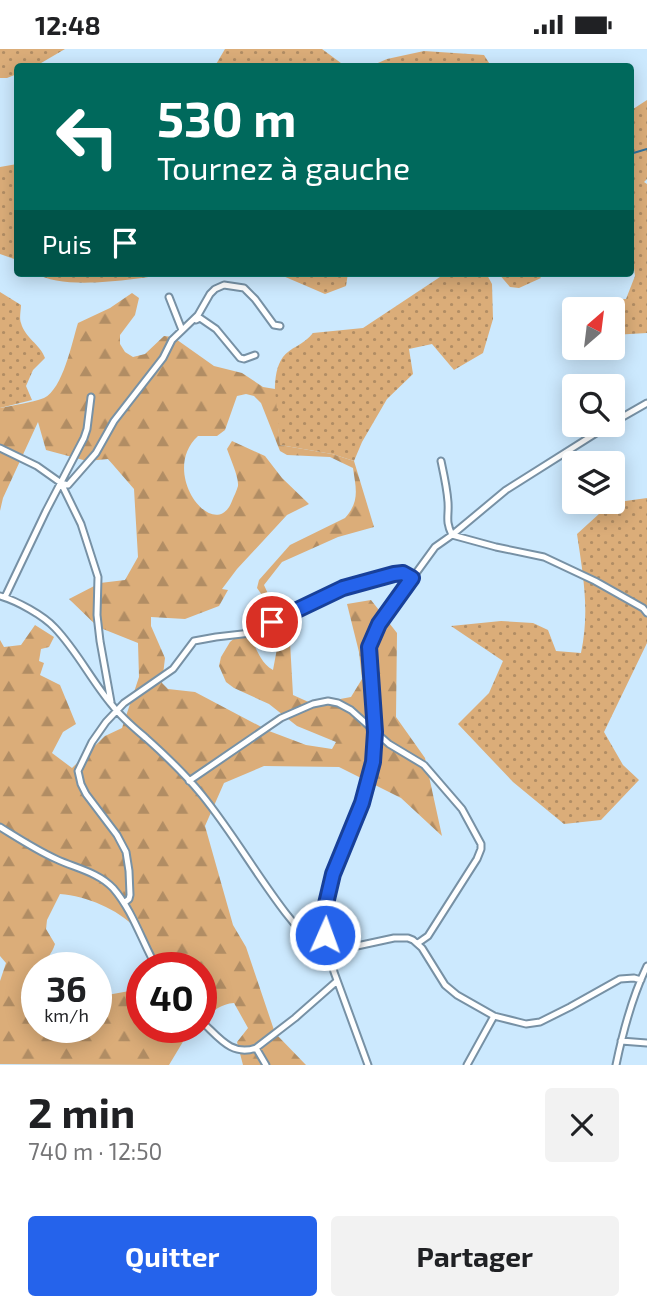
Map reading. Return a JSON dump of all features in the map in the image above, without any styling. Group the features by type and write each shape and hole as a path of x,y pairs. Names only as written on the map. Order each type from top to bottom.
{"street":[{"path":"192,322 209,294 224,285 231,285 244,288 250,293 274,325 280,326"},
{"path":"169,297 181,330"},
{"path":"0,448 68,485 96,453 114,421 163,358 172,340 192,322 200,318 215,325 240,358 255,355"},
{"path":"91,397 87,429 3,597 45,619 54,627 126,722 166,756 201,794 244,851 293,924 331,962"},
{"path":"625,416 647,403"},
{"path":"368,1065 337,981 324,927 325,908 337,863 366,793 374,752 369,647 379,624 435,547 506,490 590,437"},
{"path":"441,461 447,493 446,521 452,535"},
{"path":"61,483 81,524 98,577 97,615 100,641 114,708"},
{"path":"452,535 544,557 595,581 643,608 647,613"},
{"path":"124,903 130,895 126,852 80,784 78,771 92,742 114,708 173,669 194,641 251,633 343,588 394,574 403,573 412,578"},
{"path":"189,781 281,718 328,701 338,703 351,711 389,744 424,765 458,804 481,844 477,859 428,936 418,943"},
{"path":"0,827 50,856 100,878 113,888 150,952"},
{"path":"343,951 394,938 408,938 418,943 451,991 495,1016 526,1024 540,1022 620,979 641,979"},
{"path":"616,1065 621,1041 647,967"},
{"path":"217,1035 230,1047 240,1051 256,1048 337,981"},
{"path":"467,1065 495,1016"},
{"path":"621,1041 647,1043"},
{"path":"256,1048 267,1065"}],"green space":[{"path":"0,49 65,49 41,63 14,63 14,75 0,78"},
{"path":"225,49 322,49 341,63 217,63"},
{"path":"424,51 484,55 489,63 378,63"},
{"path":"647,100 647,179 644,182 647,184 647,333 625,334 625,299 635,276 634,108"},
{"path":"14,165 14,259 0,254 0,167"},
{"path":"44,277 146,277 83,283"},
{"path":"285,277 347,277 346,286 325,294"},
{"path":"440,277 488,277 492,284 493,319 483,353 454,370 432,344 409,349 413,374 387,399 354,461 332,454 280,445 275,387 278,366 283,357 313,333 363,328"},
{"path":"501,277 541,278 519,288 510,287"},
{"path":"0,292 21,305 20,319 23,328 45,358 33,370 26,386 32,400 0,408"},
{"path":"132,293 139,298 135,315 120,335 120,344 125,352 133,357 145,354 164,336 173,337 214,366 242,373 263,387 275,389 280,445 332,454 354,461 374,527 338,537 282,562 264,585 290,642 293,695 313,704 351,697 362,679 359,652 347,604 371,600 397,633 396,717 425,758 442,836 401,798 339,767 264,766 224,783 205,826 233,925 246,947 275,1033 306,1065 243,1065 237,1042 248,1028 234,1003 217,1009 217,952 149,952 139,931 120,915 81,897 60,894 47,920 46,929 55,944 52,952 21,952 21,1043 112,1043 112,994 126,992 126,1043 182,1043 169,1065 0,1064 0,981 6,963 0,956 0,640 4,647 21,645 35,625 54,637 49,647 41,649 39,661 44,663 40,675 60,685 76,724 63,732 52,753 72,768 105,736 122,728 139,677 138,643 98,627 69,599 100,583 125,580 138,557 134,489 108,459 87,461 46,450 38,422 3,498 0,511 0,408 39,400 51,393 62,375 78,323 110,308","holes":["237,396 254,396 261,403 280,451 287,455 330,457 353,468 356,495 345,518 290,545 259,580 257,588 267,602 279,638 273,670 264,662 246,635 237,636 230,642 219,666 226,682 234,688 269,704 297,726 336,742 332,749 306,745 269,731 195,692 168,689 162,683 165,658 151,626 151,617 185,619 219,606 228,590 222,589 237,569 287,515 309,504 282,478 265,456 232,441 227,449 238,482 232,501 224,512 214,515 203,510 194,499 184,468 187,451 198,436 217,436 225,430"]},
{"path":"647,498 647,643 604,732 623,765 639,780 601,820 564,824 513,782 458,724 489,693 503,661 451,626 501,621 533,623 548,630 556,651 581,653 585,608 577,534 599,514 625,514 625,501"}],"waterway":[{"path":"634,153 647,149"}],"route":[{"path":"272,622 343,588 394,574 403,573 412,578 379,624 369,647 375,732 373,762 366,793 333,874 325,908 325,935"}]}
